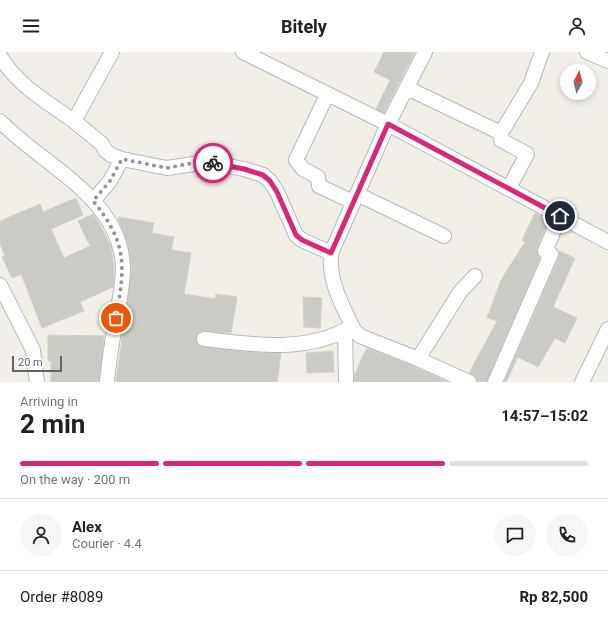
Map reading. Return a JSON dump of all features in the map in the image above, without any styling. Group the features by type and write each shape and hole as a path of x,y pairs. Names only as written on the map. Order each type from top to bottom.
{"street":[{"path":"74,121 112,52"},
{"path":"243,52 388,124 560,216 607,237"},
{"path":"346,382 349,330 330,264 331,253 388,124 424,52"},
{"path":"509,188 527,154 501,140 501,133 531,83 542,52"},
{"path":"587,52 608,61"},
{"path":"0,56 8,70 23,84 74,121 102,144 105,150 111,155 122,159 167,168 207,162 244,169 263,175 270,181 277,192 296,235 302,240 331,253"},
{"path":"407,88 501,133"},
{"path":"327,95 296,160 303,169 318,176 319,186 355,198 444,236"},
{"path":"0,121 73,182 93,201 114,231 120,246 123,268 107,382"},
{"path":"93,201 110,181 122,159"},
{"path":"495,382 551,254 545,250 560,216"},
{"path":"418,359 460,292 475,276"},
{"path":"0,285 33,350 37,382"},
{"path":"204,339 260,345 285,345 330,339 349,330"},
{"path":"349,330 469,382"},
{"path":"582,382 606,337"}],"building":[{"path":"384,52 415,52 384,113 376,109 390,80 374,72"},
{"path":"76,198 83,215 51,229 64,258 90,246 78,221 93,214 111,247 114,269 113,287 80,302 84,311 42,328 21,274 12,278 2,257 5,256 0,244 0,221 40,204 43,212"},
{"path":"535,213 549,220 537,248 540,258 487,382 477,382 476,377 469,373 497,321 487,318 501,280 525,242 522,240"},
{"path":"118,217 154,223 152,233 174,237 171,250 191,253 184,294 215,299 216,294 237,297 231,333 201,331 196,338 199,346 239,351 281,353 277,382 116,382 132,268 127,242"},
{"path":"559,251 575,258 553,307 577,318 565,343 555,338 538,367 518,357 506,382 504,382 559,257"},
{"path":"303,297 322,298 320,328 304,327"},
{"path":"48,335 104,336 99,382 51,382 51,361 48,361"},
{"path":"366,349 370,349 415,367 448,382 354,382 354,376"},
{"path":"333,351 334,372 307,373 306,353"}],"way so far":[{"path":"116,318 123,274 123,262 120,246 110,224 93,201 110,181 122,159 167,168 198,162 213,163"}],"route":[{"path":"213,163 244,169 263,175 270,181 277,192 296,235 302,240 331,253 388,124 560,216"}]}
